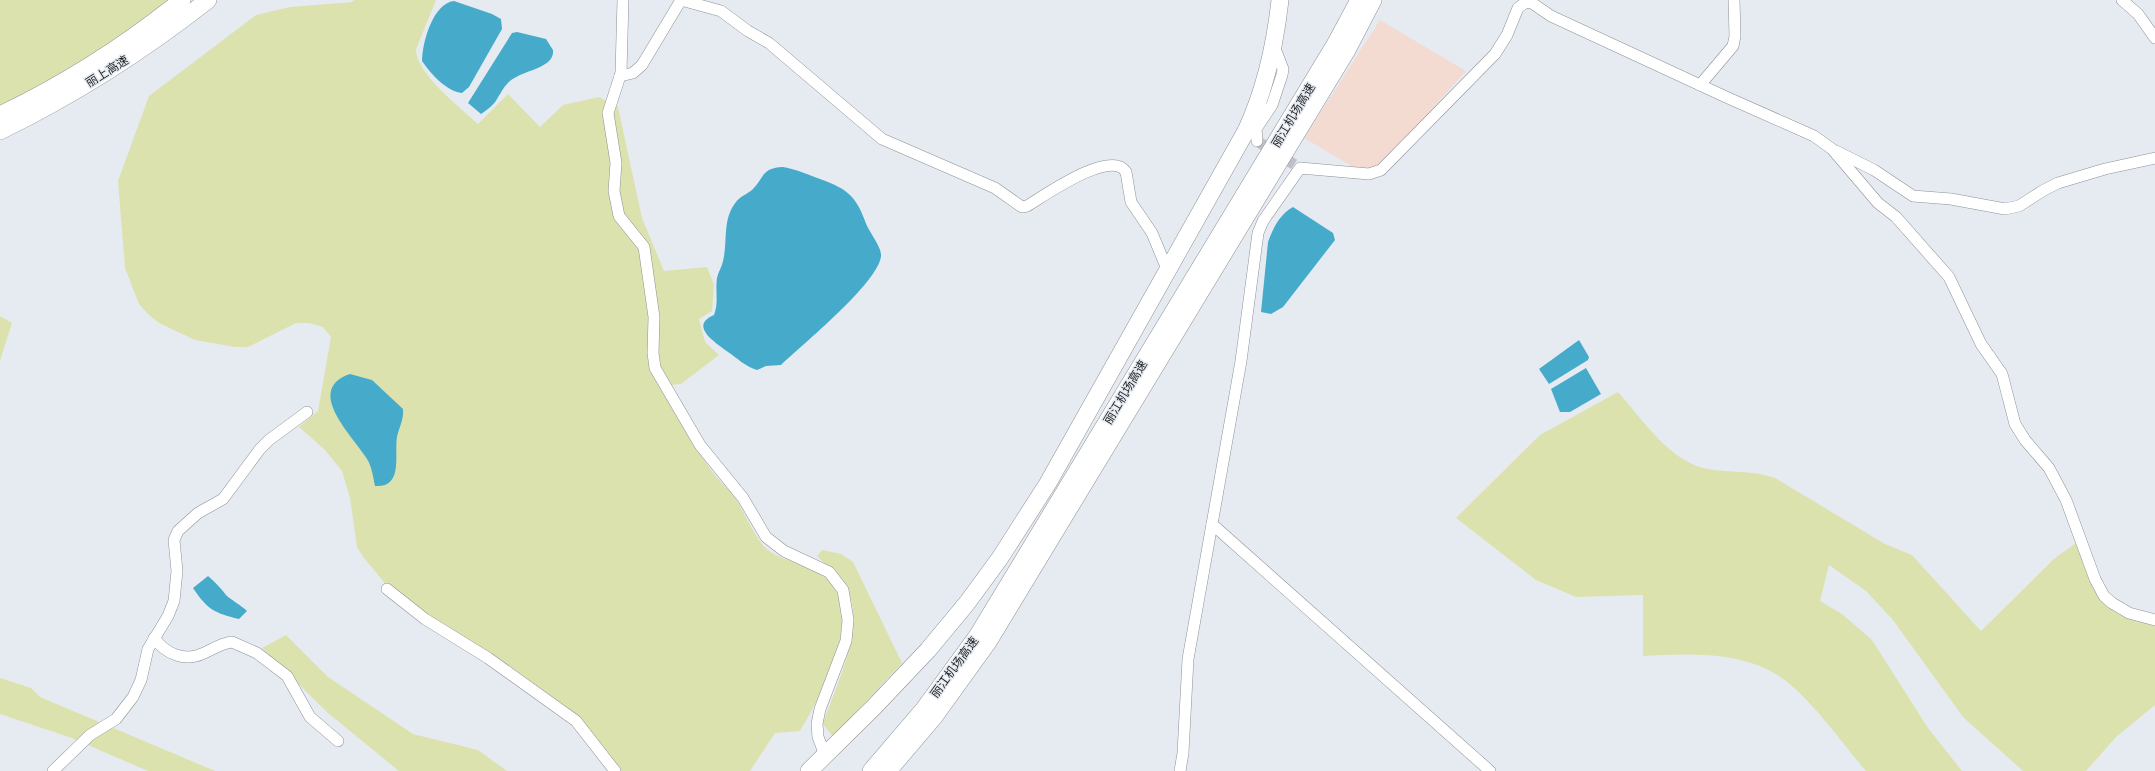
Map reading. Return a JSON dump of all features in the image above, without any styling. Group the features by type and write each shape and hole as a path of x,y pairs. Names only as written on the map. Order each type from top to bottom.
{"highway":[{"name":"丽上高速","path":"0,131 19,114 110,52 182,0"},
{"name":"丽上高速","path":"0,115 19,114 122,63 208,0"},
{"path":"809,771 874,707 928,650 967,603 1000,558 1048,483 1246,131 1261,97 1274,46 1280,0"},
{"name":"丽江机场高速","path":"872,771 924,709 978,635 1328,57 1359,0"},
{"name":"丽江机场高速","path":"888,771 934,717 988,642 1339,62 1373,0"}],"street":[{"path":"623,0 620,76 608,113 616,162 614,191 619,216 644,247 654,317 653,353 655,368 700,445 743,498 766,537 784,551 829,572 840,583 846,598 848,620 846,641 820,709 817,724 818,737 825,755"},
{"path":"620,76 633,73 642,65 681,0 721,11 748,31 769,43 882,139 995,188 1022,206 1027,206 1067,181 1099,167 1112,165 1123,168 1126,172 1131,202 1152,233 1164,262 1170,267"},
{"path":"1700,85 1733,46 1736,36 1734,0"},
{"path":"2122,0 2138,14 2155,38"},
{"path":"1180,771 1183,753 1188,659 1241,361 1258,233 1263,221 1300,168 1369,174 1381,170 1495,54 1507,35 1518,8 1526,2 1532,3 1551,16 1814,136 1832,149 1874,170 1913,196 1951,199 2005,209 2019,206 2058,183 2105,169 2155,158"},
{"path":"1257,141 1256,129 1272,104 1282,75 1283,69 1274,46"},
{"path":"1832,149 1878,202 1896,217 1949,277 1981,344 2002,374 2015,424 2025,440 2049,468 2066,500 2095,579 2104,596 2129,613 2155,620"},
{"path":"53,771 77,746 90,735 112,722 131,702 141,680 148,649 168,616 174,601 177,571 174,540 178,531 198,513 223,499 260,449 269,440 307,412"},
{"path":"1212,524 1490,771"},
{"path":"387,589 425,619 488,658 576,721 615,771"},
{"path":"154,638 168,652 188,658 195,658 230,642 240,644 257,653 286,676 310,717 338,741"}],"shaded area":[{"path":"1380,20 1466,71 1378,169 1360,171 1304,138"}],"green space":[{"path":"0,0 176,0 152,21 0,110"},
{"path":"354,0 436,0 416,49 418,59 423,69 440,90 478,124 508,94 540,127 563,105 599,97 618,107 642,218 664,271 707,267 714,285 712,311 699,319 705,342 719,355 681,384 660,386 700,453 714,474 736,499 762,544 768,550 782,558 807,566 821,574 835,589 841,608 842,629 837,651 829,674 809,715 800,731 775,733 750,771 619,771 583,724 427,616 388,587 364,558 357,547 350,498 342,471 325,450 299,427 318,411 331,337 323,327 309,323 296,323 248,347 235,347 195,340 159,323 139,304 125,268 118,181 149,96 256,15 290,7 352,2"},
{"path":"0,316 12,323 0,361"},
{"path":"1618,392 1658,438 1682,458 1694,465 1708,469 1767,475 1775,478 1885,544 1912,555 1981,631 2055,558 2076,543 2109,607 2124,617 2143,623 2155,624 2155,705 2116,737 2086,771 2023,771 1963,717 1893,620 1866,591 1829,565 1820,601 1842,614 1872,640 1928,728 1962,771 1866,771 1823,718 1799,692 1774,673 1759,666 1727,657 1693,655 1643,656 1643,595 1576,597 1536,580 1456,518 1540,435"},
{"path":"822,550 841,554 853,562 902,663 833,737 823,724 842,674 847,655 853,619 852,602 846,586 837,574 817,556"},
{"path":"286,635 328,677 413,734 478,750 507,771 399,771 328,713 262,648"},
{"path":"0,678 31,688 40,697 215,771 148,771 69,737 0,714"}],"water":[{"path":"454,1 492,14 501,19 502,29 469,87 462,93 456,92 445,86 434,76 422,61 424,44 430,25 440,9 447,3"},
{"path":"517,32 546,39 553,50 553,55 546,64 518,76 511,81 494,103 481,114 468,103 512,33"},
{"path":"783,167 831,183 851,196 861,211 881,252 881,256 877,267 854,297 821,329 781,365 766,366 757,370 745,365 711,339 704,329 704,324 707,319 714,315 717,301 717,278 723,261 727,223 732,209 738,200 753,189 767,171"},
{"path":"1293,207 1333,233 1335,240 1283,307 1271,314 1261,312 1268,242 1272,232 1284,213"},
{"path":"1579,340 1589,357 1588,360 1549,384 1539,369"},
{"path":"1586,368 1601,394 1570,412 1560,412 1551,389"},
{"path":"350,374 372,380 403,409 396,444 396,469 390,482 384,485 375,486 369,462 344,427 331,402 331,391 337,381"},
{"path":"208,576 226,595 247,611 239,619 217,612 207,605 198,595 193,588"}],"tunnel":[{"path":"1257,141 1300,168"}]}
